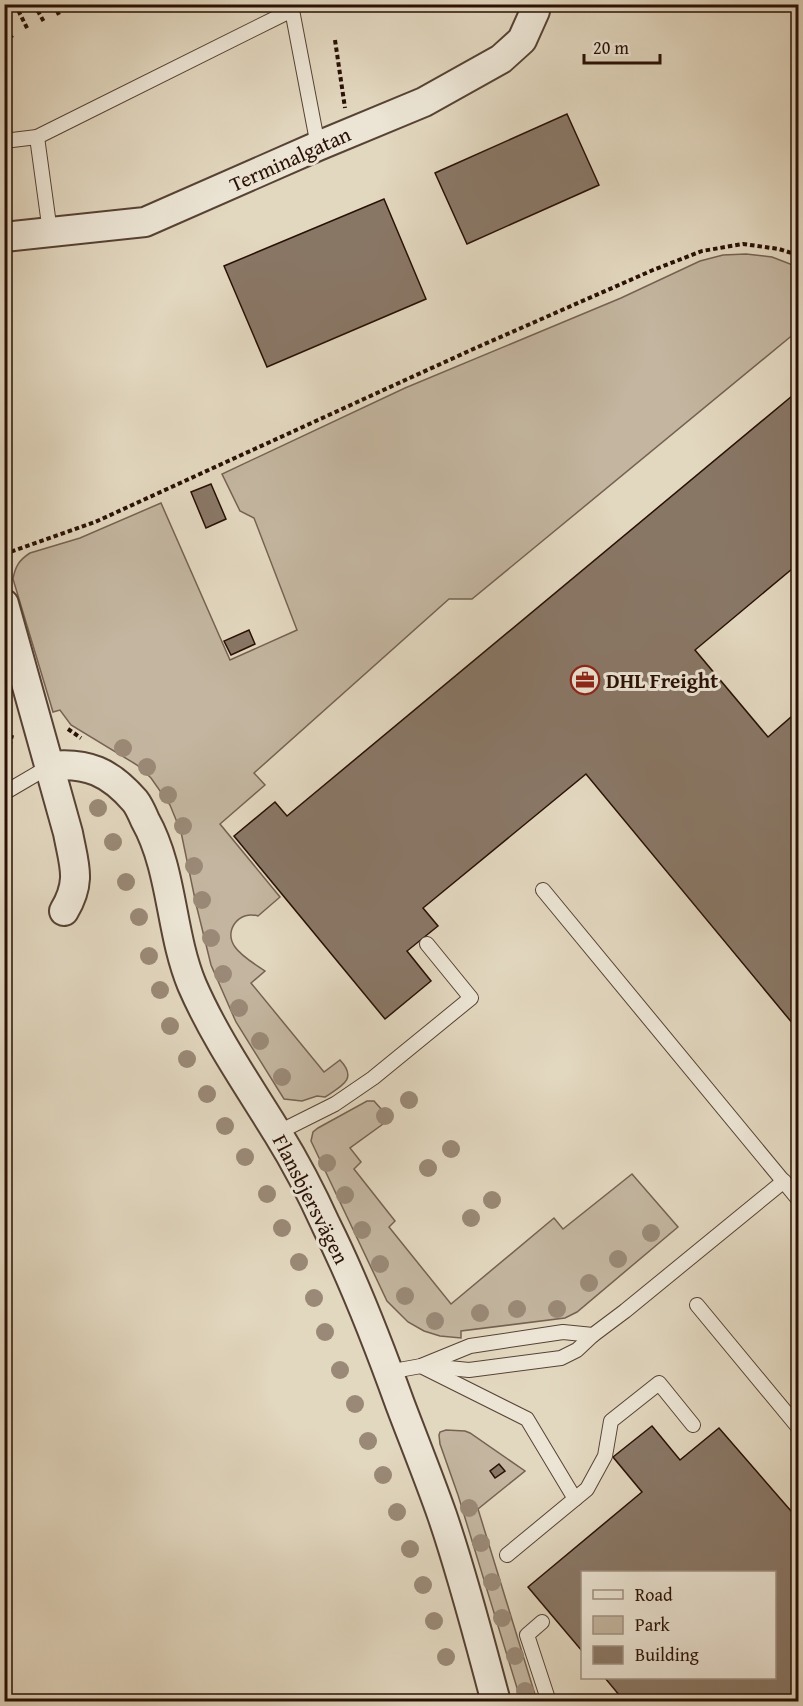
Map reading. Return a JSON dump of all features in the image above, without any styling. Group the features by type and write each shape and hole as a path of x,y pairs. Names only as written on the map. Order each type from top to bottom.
{"street":[{"name":"Terminalgatan","path":"4,237 146,222 424,102 501,58 522,40 535,11 535,4"},
{"path":"4,604 68,833 76,882 73,897 64,911"},
{"name":"Flansbjersvägen","path":"50,766 68,764 88,768 113,779 136,803 153,834 165,874 177,937 191,981 208,1021 278,1133 327,1225 367,1315 442,1516 469,1600 496,1701"}],"lane":[{"path":"4,141 37,137 292,10 318,146"},
{"path":"37,137 50,232"},
{"path":"4,793 50,766"},
{"path":"543,890 798,1199"},
{"path":"278,1133 334,1104 373,1078 471,998 428,944"},
{"path":"421,1366 469,1370 561,1358 577,1350 784,1181"},
{"path":"697,1305 798,1427"},
{"path":"388,1372 421,1366 470,1346 563,1332 593,1335"},
{"path":"421,1366 527,1419 575,1499"},
{"path":"507,1555 587,1489 605,1456 611,1421 659,1383 693,1425"},
{"path":"542,1622 527,1635 549,1701"}],"path":[{"path":"15,4 28,30"},
{"path":"34,4 44,22"},
{"path":"54,4 59,15"},
{"path":"4,23 12,38"},
{"path":"4,554 95,522 471,350 653,270 702,251 743,244 779,249 798,255"},
{"path":"38,723 58,716 65,727 87,741"}],"green space":[{"path":"746,254 772,257 798,267 798,334 795,333 472,599 449,599 254,773 265,785 220,824 280,897 258,916 251,915 239,919 232,929 232,941 238,951 265,971 251,983 324,1072 340,1060 348,1072 346,1081 325,1097 317,1096 302,1101 284,1099 236,1022 211,965 181,832 170,805 151,778 137,765 71,725 60,710 53,712 13,579 16,567 30,553 80,538 161,503 230,660 297,630 254,518 240,511 222,474 405,388 621,298 700,261 723,255"},
{"path":"367,1101 374,1101 390,1119 350,1148 361,1162 354,1169 395,1221 389,1227 451,1304 554,1218 563,1229 632,1174 678,1227 577,1312 565,1318 461,1331 461,1338 440,1336 424,1331 408,1322 387,1301 311,1141 313,1132 318,1128"},
{"path":"446,1430 470,1433 525,1471 478,1509 537,1701 521,1701 458,1495 440,1444 440,1432"}],"building":[{"path":"567,114 599,185 467,244 435,173"},
{"path":"384,199 426,299 267,367 224,266"},
{"name":"DHL Freight","path":"798,391 798,564 695,650 768,737 798,711 798,1030 586,774 423,908 438,926 407,951 431,981 385,1019 234,836 275,802 287,816"},
{"path":"211,484 226,519 206,528 191,492"},
{"path":"249,630 255,644 231,655 224,641"},
{"path":"652,1426 680,1460 719,1428 798,1519 798,1702 625,1702 606,1679 776,1679 776,1571 581,1571 581,1650 528,1587 642,1492 613,1457"},
{"path":"499,1464 505,1471 495,1478 490,1471"}],"place":[{"name":"DHL Freight","path":"585,680"}]}
